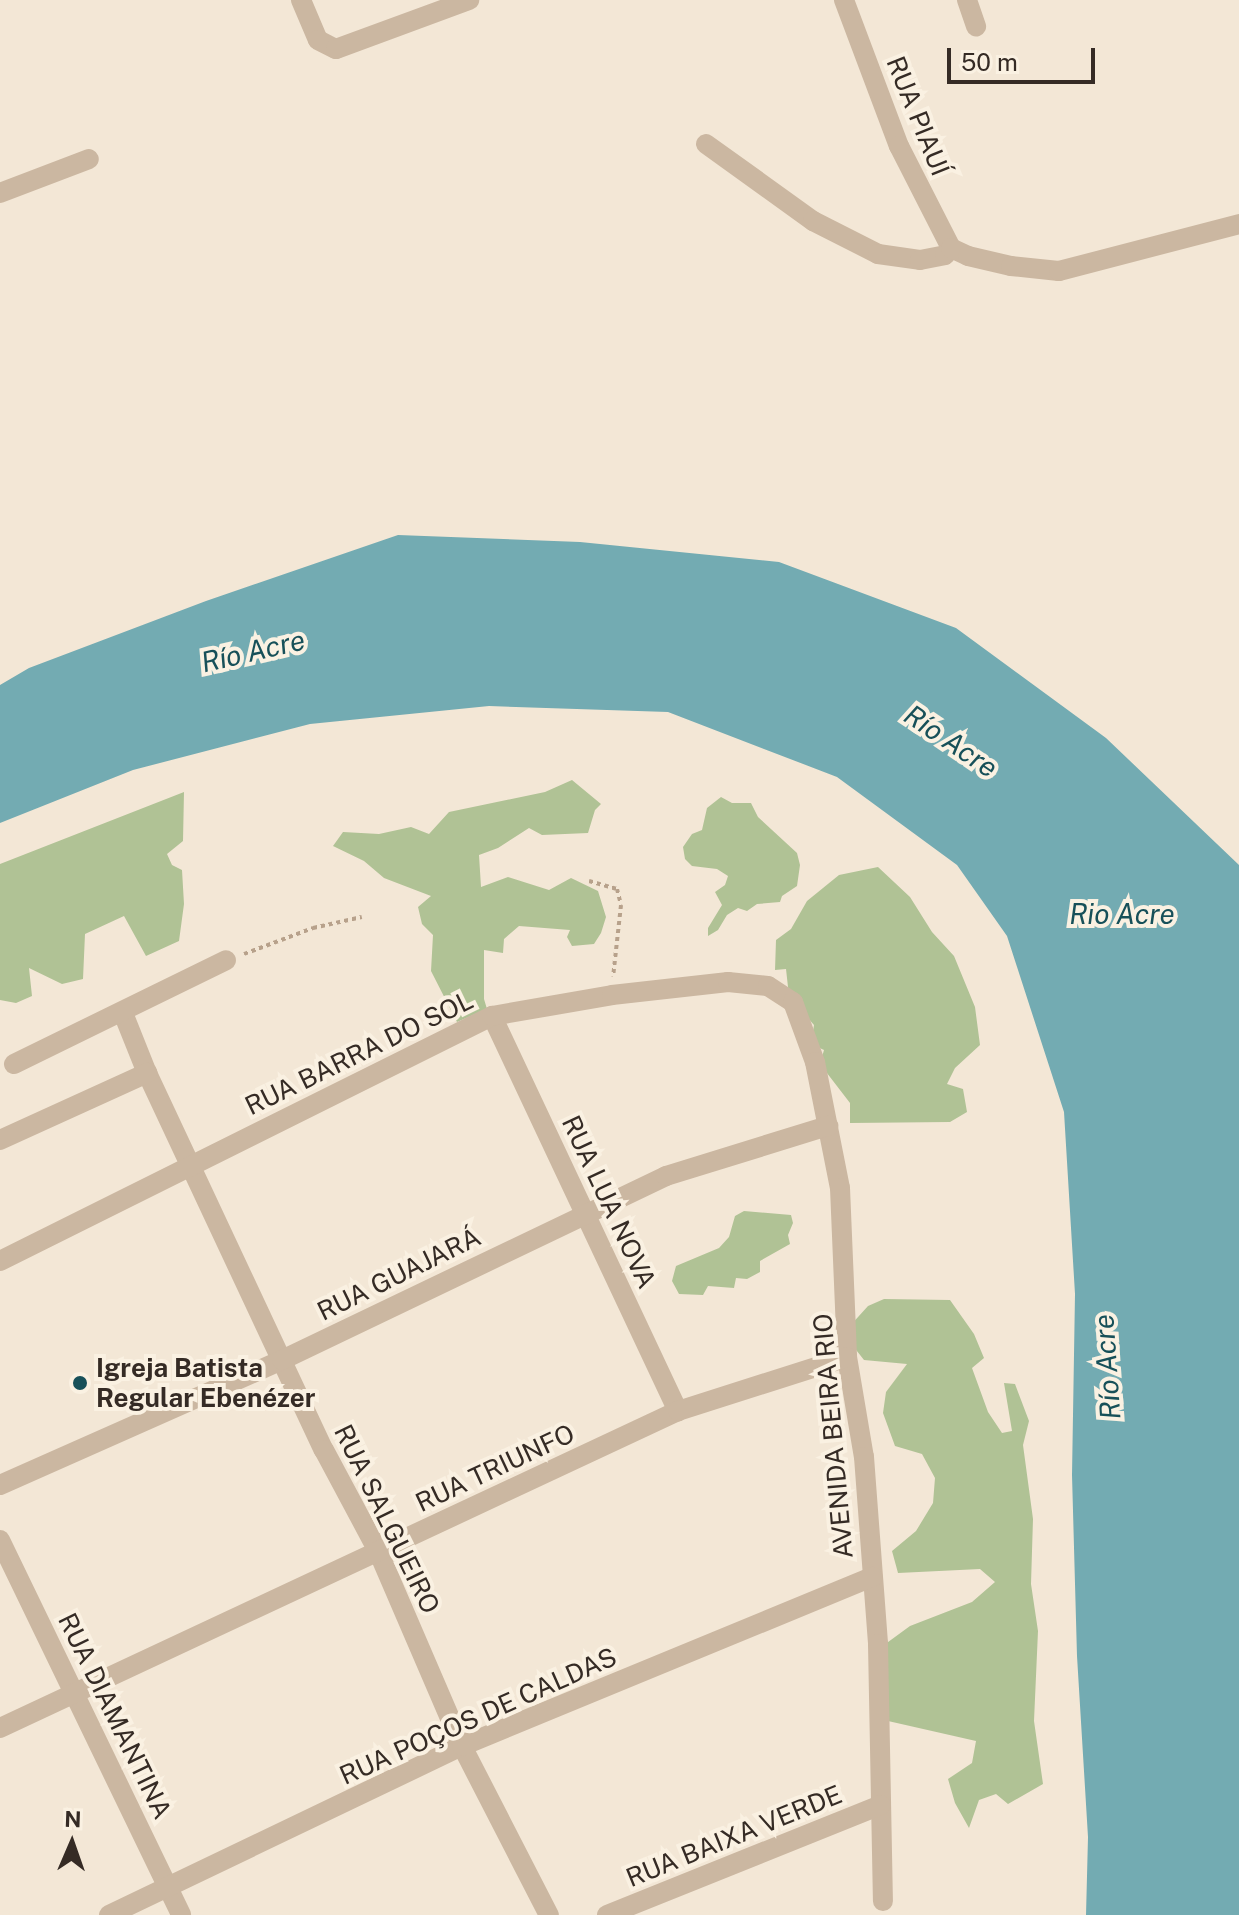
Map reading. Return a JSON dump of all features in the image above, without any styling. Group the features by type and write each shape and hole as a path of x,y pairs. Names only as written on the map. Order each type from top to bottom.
{"street":[{"path":"301,0 318,40 336,49 469,0"},
{"name":"RUA PIAUÍ","path":"844,0 899,146 951,248"},
{"path":"967,0 976,26"},
{"path":"706,144 813,221 878,254 920,260 945,255 951,248 968,256 1011,266 1059,271 1239,224"},
{"path":"0,193 89,159"},
{"path":"14,1064 226,960"},
{"name":"RUA BARRA DO SOL","path":"0,1261 492,1016 612,995 728,982 768,986"},
{"name":"AVENIDA BEIRA RIO","path":"768,986 793,1002 799,1013 815,1062 840,1188 847,1357 864,1457 878,1644 883,1901"},
{"name":"RUA SALGUEIRO","path":"123,1013 147,1073 324,1450 378,1551 462,1746 549,1915"},
{"name":"RUA LUA NOVA","path":"492,1016 678,1411"},
{"path":"0,1140 147,1073"},
{"name":"RUA GUAJARÁ","path":"0,1485 282,1360 666,1176 828,1126"},
{"name":"RUA TRIUNFO","path":"0,1728 678,1411 847,1357"},
{"name":"RUA DIAMANTINA","path":"0,1540 181,1915"},
{"name":"RUA POÇOS DE CALDAS","path":"109,1915 462,1746 873,1577"},
{"name":"RUA BAIXA VERDE","path":"607,1915 881,1805"}],"path":[{"path":"589,881 617,889 621,905 612,995"},
{"path":"226,960 313,928 362,917"}],"green space":[{"path":"572,780 601,804 595,810 588,833 542,835 529,828 498,848 479,855 481,887 508,877 549,890 571,878 598,891 606,917 601,933 594,944 572,946 567,937 570,930 519,926 504,939 503,953 484,950 484,999 487,1009 457,1022 431,971 433,935 422,924 418,907 431,896 384,878 364,861 333,846 343,832 379,834 411,827 429,834 449,812 545,792"},
{"path":"184,792 183,841 167,854 172,865 182,870 184,904 179,941 146,956 124,916 85,934 83,979 62,984 29,968 32,996 16,1003 0,1000 0,864"},
{"path":"721,797 732,803 751,803 758,817 797,853 800,865 797,886 782,896 780,902 757,904 747,911 738,908 727,915 718,930 708,936 708,928 722,905 715,892 725,885 728,876 717,869 692,866 685,859 683,847 692,834 702,830 707,808"},
{"path":"878,867 910,897 932,932 954,956 975,1007 980,1045 955,1068 947,1084 963,1089 967,1112 950,1122 850,1123 850,1103 820,1064 824,1050 811,1044 814,1025 789,996 786,969 775,970 776,940 791,929 807,901 839,875"},
{"path":"744,1211 791,1215 790,1244 760,1261 760,1272 747,1279 736,1278 734,1288 708,1286 703,1295 679,1294 672,1281 676,1266 719,1248 729,1237 735,1216"},
{"path":"884,1299 950,1300 974,1334 984,1358 972,1368 988,1412 1002,1433 1012,1431 1004,1383 1015,1384 1029,1421 1023,1445 1033,1519 1031,1584 1038,1631 1034,1721 1043,1784 1008,1804 996,1794 979,1800 969,1828 955,1803 948,1779 972,1763 976,1741 888,1721 884,1645 910,1626 972,1602 995,1582 980,1569 898,1573 892,1551 916,1531 933,1503 935,1478 922,1454 895,1446 883,1413 886,1392 907,1364 864,1360 853,1346 849,1327 868,1306"}],"water":[{"name":"Rio Acre","path":"398,535 580,542 779,562 956,628 1106,738 1239,865 1239,1915 1086,1915 1088,1837 1077,1656 1072,1475 1075,1294 1064,1112 1007,936 957,865 837,777 668,712 489,706 310,724 133,770 0,823 0,685 29,668 206,601"}],"place":[{"name":"Igreja Batista Regular Ebenézer","path":"80,1383"}],"water label":[{"name":"Río Acre","path":"253,651"},
{"name":"Río Acre","path":"951,741"},
{"name":"Río Acre","path":"1107,1367"}]}
